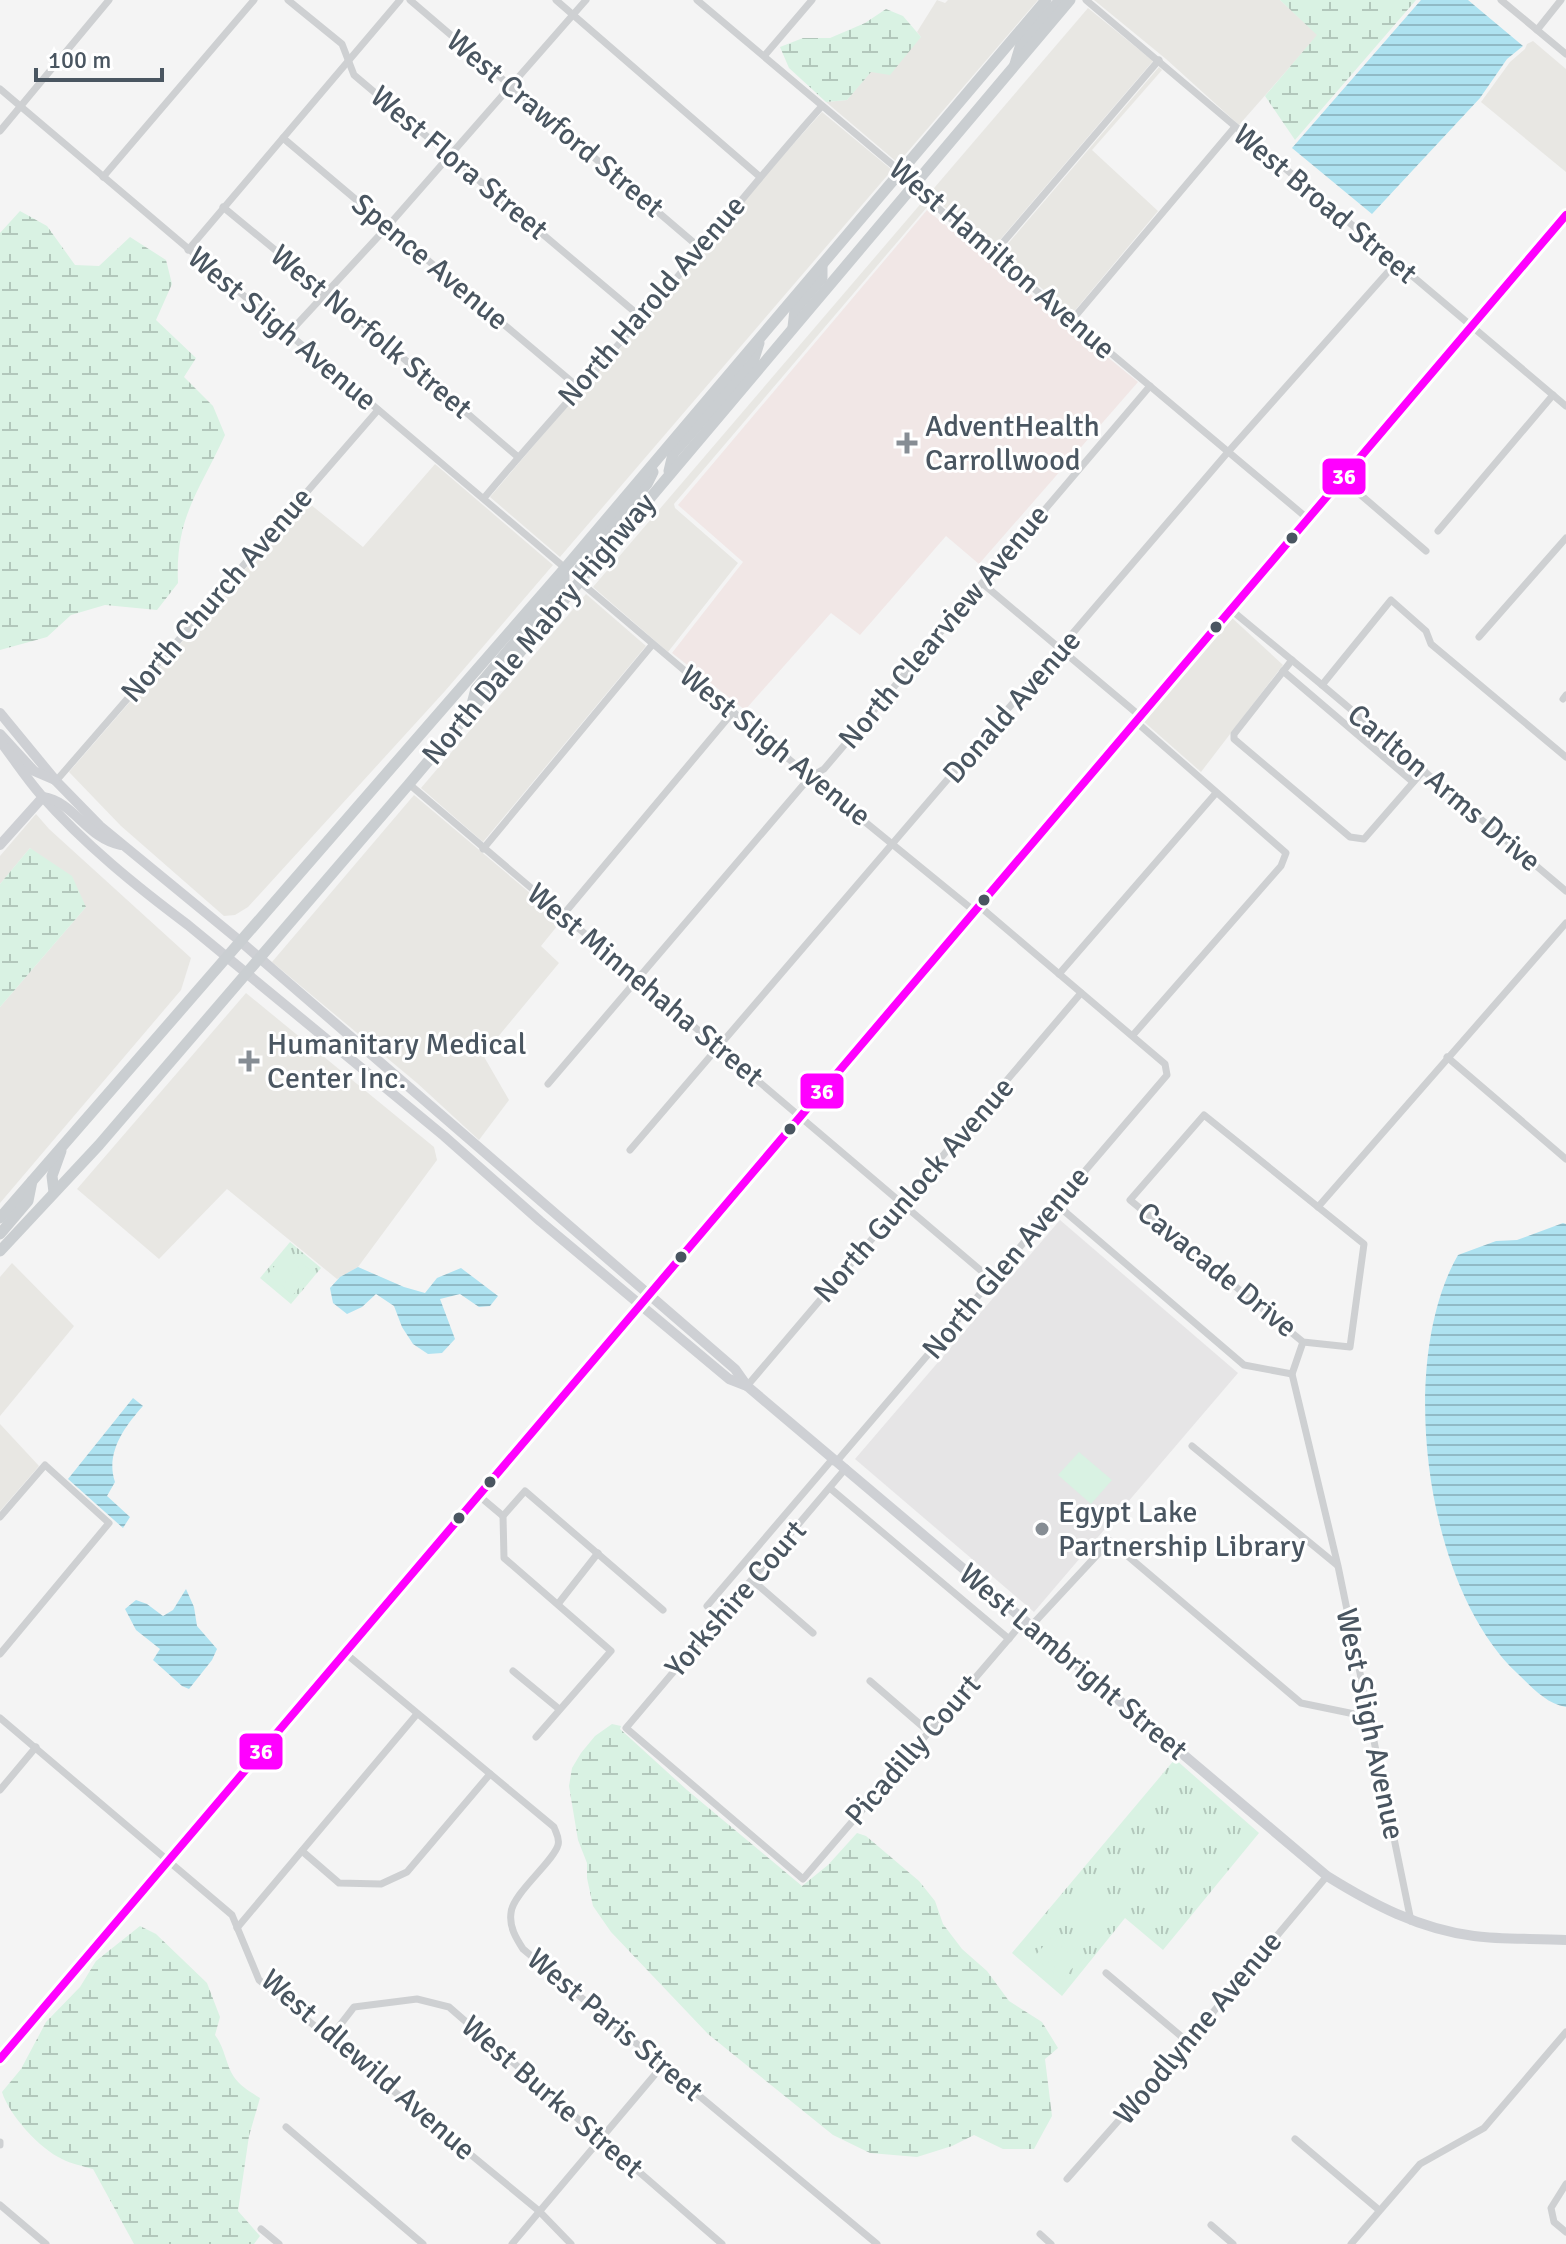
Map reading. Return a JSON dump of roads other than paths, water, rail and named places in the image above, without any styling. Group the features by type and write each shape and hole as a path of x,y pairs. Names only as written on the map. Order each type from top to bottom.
{"main road":[{"name":"North Dale Mabry Highway","path":"0,1218 663,454 1046,0"},
{"path":"1014,68 1021,44 1060,0"},
{"name":"North Dale Mabry Highway","path":"0,1251 99,1145 409,784 1070,0"},
{"path":"0,2059 975,907 1566,215"},
{"path":"793,328 795,310 822,278 822,265"},
{"path":"668,476 673,454 753,362 761,338"},
{"path":"578,581 586,556 647,484 663,454"},
{"path":"470,708 476,689 555,594 564,580 565,568"},
{"path":"0,713 56,781 122,845"},
{"path":"0,734 34,771 56,781"},
{"path":"0,741 43,797 58,800 99,838 122,845"},
{"path":"0,845 43,797"},
{"name":"West Lambright Street","path":"43,797 82,837 136,884 444,1136 729,1379 747,1386"},
{"name":"West Lambright Street","path":"122,845 240,941 648,1293 735,1369 747,1386 1327,1876 1411,1921"},
{"path":"54,1192 52,1176 67,1139"},
{"path":"0,1234 28,1201 32,1181"},
{"path":"1411,1921 1473,1936 1566,1940"}],"street":[{"path":"0,131 109,0"},
{"path":"103,177 254,0"},
{"name":"West Flora Street","path":"288,0 342,44 354,75 642,318"},
{"path":"188,250 400,0"},
{"name":"West Crawford Street","path":"410,0 700,248"},
{"path":"556,0 759,176"},
{"path":"288,334 388,226 586,0"},
{"name":"West Hamilton Avenue","path":"697,0 901,172 913,187 1307,518"},
{"path":"765,55 812,0"},
{"name":"West Broad Street","path":"1086,0 1566,406"},
{"path":"1501,0 1566,54"},
{"path":"1537,30 1561,0"},
{"path":"993,254 1159,60"},
{"name":"West Sligh Avenue","path":"0,89 565,568"},
{"name":"North Harold Avenue","path":"484,498 822,106"},
{"path":"1072,320 1234,128"},
{"name":"Spence Avenue","path":"283,138 578,387"},
{"name":"West Norfolk Street","path":"223,207 518,457"},
{"name":"Donald Avenue","path":"630,1150 1228,452 1395,264"},
{"name":"North Clearview Avenue","path":"548,1084 810,777 824,769 1150,386"},
{"path":"1438,531 1553,395"},
{"name":"North Church Avenue","path":"56,781 378,410"},
{"path":"1341,478 1426,551"},
{"path":"1479,637 1566,538"},
{"name":"West Sligh Avenue","path":"578,581 810,777 1059,974 1165,1064"},
{"path":"982,583 1286,853 1281,866 1133,1035"},
{"name":"Carlton Arms Drive","path":"1322,685 1391,600 1426,631 1431,644 1566,757"},
{"name":"Carlton Arms Drive","path":"1230,609 1566,891"},
{"path":"483,849 652,645"},
{"path":"1292,660 1234,734 1234,739 1350,837 1364,839 1424,770"},
{"path":"1283,671 1413,782"},
{"path":"563,915 733,712"},
{"name":"West Minnehaha Street","path":"409,784 992,1280"},
{"path":"1059,974 1216,793"},
{"path":"1318,1207 1566,923"},
{"name":"North Gunlock Avenue","path":"747,1386 1081,993"},
{"path":"1447,1057 1566,1159"},
{"name":"North Glen Avenue","path":"841,1465 992,1280 1167,1075 1165,1064"},
{"name":"Cavacade Drive","path":"1204,1115 1318,1207 1364,1244 1350,1347 1303,1342 1130,1200 1204,1115"},
{"path":"1056,1204 1244,1365 1292,1374 1303,1342"},
{"name":"West Sligh Avenue","path":"1292,1374 1338,1566 1411,1921"},
{"path":"1192,1446 1338,1566"},
{"path":"707,1606 830,1462 841,1465"},
{"path":"0,1517 45,1465 109,1523 0,1654"},
{"name":"Yorkshire Court","path":"803,1879 626,1728 831,1489 841,1465"},
{"path":"831,1489 1009,1639"},
{"path":"536,1737 611,1651 504,1558 503,1516 525,1491 663,1610"},
{"path":"478,1495 503,1516"},
{"name":"Picadilly Court","path":"803,1879 1009,1639 1110,1541 1301,1703 1369,1717"},
{"path":"558,1604 598,1553"},
{"path":"752,1580 813,1633"},
{"name":"West Paris Street","path":"345,1653 554,1827 559,1838 558,1848 510,1910 512,1930 523,1949 877,2244"},
{"path":"513,1671 559,1709"},
{"path":"870,1681 929,1732"},
{"path":"237,1928 417,1714"},
{"name":"West Idlewild Avenue","path":"0,1718 232,1915 259,1980 539,2211 571,2244"},
{"path":"0,1790 36,1747"},
{"path":"302,1851 339,1883 381,1884 407,1872 490,1774"},
{"name":"Woodlynne Avenue","path":"1067,2179 1188,2042 1327,1876"},
{"path":"1106,1973 1188,2042"},
{"name":"West Burke Street","path":"330,2038 354,2007 417,1999 449,2007 722,2244"},
{"path":"1351,2244 1420,2164 1484,2128 1566,2032"},
{"path":"512,2244 663,2065"},
{"path":"286,2127 423,2244"},
{"path":"1295,2139 1379,2210"},
{"path":"1566,2184 1551,2208 1554,2222 1566,2232"},
{"path":"0,2205 46,2244"},
{"path":"1211,2225 1233,2244"},
{"path":"261,2229 279,2244"},
{"path":"1040,2234 1051,2244"}],"water":[{"path":"1421,0 1468,0 1523,46 1507,59 1480,98 1372,214 1292,148"},
{"path":"1566,1224 1566,1707 1545,1698 1517,1673 1486,1635 1460,1587 1442,1531 1430,1472 1425,1412 1428,1354 1439,1300 1458,1255 1496,1241 1517,1240"},
{"path":"358,1267 425,1293 437,1278 461,1268 498,1296 490,1306 479,1307 460,1294 440,1299 455,1339 442,1353 428,1354 413,1344 394,1306 376,1294 362,1307 347,1314 333,1303 330,1288 340,1277"},
{"path":"133,1398 143,1406 118,1441 113,1461 115,1482 107,1496 130,1517 123,1528 68,1479"},
{"path":"186,1589 194,1607 197,1626 217,1649 189,1689 153,1660 160,1649 136,1630 125,1609 136,1600 163,1616 173,1610"}],"place":[{"name":"AdventHealth Carrollwood","path":"907,443"},
{"name":"Humanitary Medical Center Inc.","path":"249,1061"},
{"name":"Egypt Lake Partnership Library","path":"1042,1529"}]}
